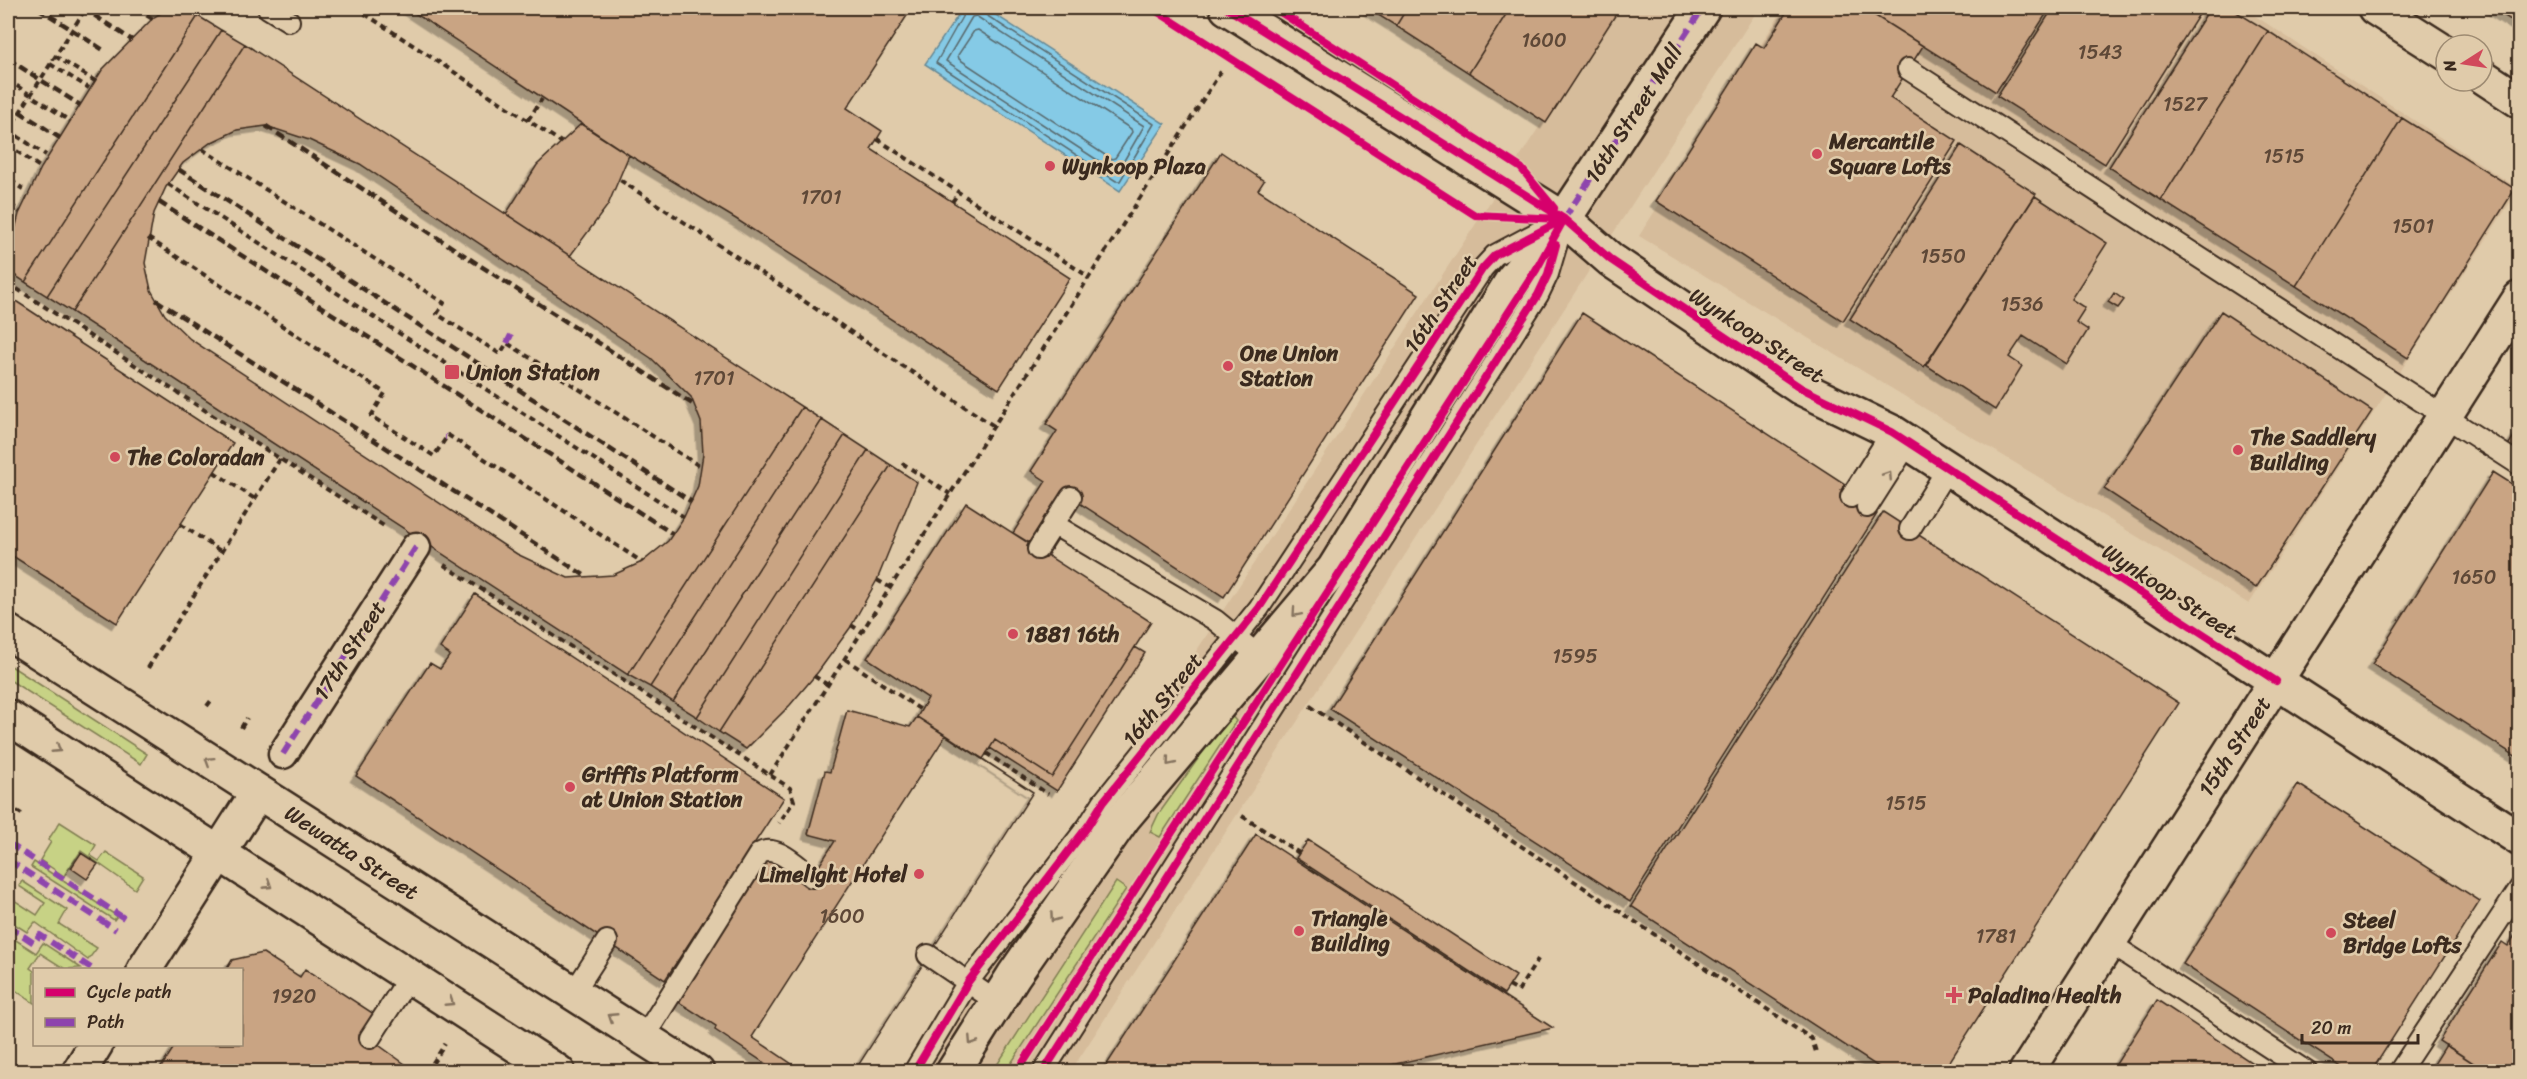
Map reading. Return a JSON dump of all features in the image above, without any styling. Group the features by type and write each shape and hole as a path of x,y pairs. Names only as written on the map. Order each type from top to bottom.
{"street":[{"name":"Wynkoop Street","path":"1227,8 1564,219 1611,260 1801,388 1900,438 1948,468 2520,839"},
{"name":"16th Street Mall","path":"1564,219 1703,8"},
{"path":"2375,8 2434,45"},
{"path":"2494,84 2520,101"},
{"name":"16th Street","path":"953,1071 997,1002 1124,818 1247,646 1334,569 1513,279 1564,219"},
{"name":"15th Street","path":"2026,1071 2520,298"},
{"name":"17th Street","path":"282,754 416,547"},
{"name":"Wewatta Street","path":"8,632 697,1071"},
{"path":"8,717 558,1071"},
{"path":"145,968 258,792"},
{"path":"79,1071 95,1046"}],"lane":[{"path":"268,8 289,21"},
{"path":"1908,69 2520,465"},
{"path":"1043,1071 1538,295 1548,274 1564,219"},
{"name":"16th Street","path":"914,1071 968,982 1088,826 1103,802 1247,646 1259,608 1483,268 1495,255 1564,219"},
{"path":"1859,502 1900,438"},
{"path":"1910,529 1948,468"},
{"path":"1038,549 1071,497"},
{"path":"1053,524 1215,620 1247,646"},
{"path":"644,1037 759,854 766,850 774,850 812,877"},
{"path":"2399,1071 2520,888"},
{"path":"573,992 607,941"},
{"path":"2108,942 2307,1071"},
{"path":"928,955 997,1002"},
{"path":"370,1038 410,976"}],"path":[{"path":"46,155 8,130 86,8"},
{"path":"356,8 561,142"},
{"path":"55,56 95,81"},
{"path":"50,64 89,88"},
{"path":"770,775 1222,70"},
{"path":"8,80 70,121"},
{"path":"528,120 542,99"},
{"path":"877,139 1089,277"},
{"path":"8,145 41,168"},
{"path":"202,149 444,303 437,314 473,337 500,354 507,343 701,467"},
{"path":"620,180 994,426"},
{"path":"168,184 684,517"},
{"path":"952,202 958,192"},
{"path":"148,238 385,393 371,416 435,456 448,435 642,562"},
{"path":"8,283 770,775 792,791 794,801"},
{"path":"147,668 280,459"},
{"path":"902,463 950,494"},
{"path":"214,472 255,499"},
{"path":"180,524 222,552"},
{"path":"877,580 891,588"},
{"path":"851,625 862,632"},
{"path":"845,659 921,710"},
{"path":"814,676 828,685"},
{"path":"207,706 213,698"},
{"path":"1310,706 1812,1039 1816,1052"},
{"path":"241,728 247,718"},
{"path":"986,753 1048,795"},
{"path":"8,805 23,815"},
{"path":"1240,816 1299,853"},
{"path":"1509,986 1518,991 1540,956"},
{"path":"427,1071 445,1044"}],"shaded area":[{"path":"1617,8 1759,8 1071,1071 921,1072"},
{"path":"1784,8 2243,8 2519,189 2249,604 1639,236"}],"green space":[{"path":"8,664 147,754 141,764 8,679"},
{"path":"1230,714 1236,721 1160,837 1150,832 1158,815"},
{"path":"60,822 96,845 90,855 99,861 106,852 143,876 135,889 81,851 64,876 40,860 51,842 48,840"},
{"path":"34,862 117,916 114,920 31,867"},
{"path":"22,881 67,910 59,924 97,948 88,960 35,922 27,932 8,920 8,903 11,898 37,915 45,903 19,886"},
{"path":"1116,882 1126,889 1006,1071 993,1071"},
{"path":"8,935 36,953 43,943 81,968 63,968 40,953 30,968 33,970 33,1002 8,985"}],"water":[{"path":"963,8 985,8 1165,124 1120,191 925,64"}],"building":[{"path":"169,8 185,8 198,16 25,282 8,271 8,256 19,214 41,168 102,70 154,17"},
{"path":"407,8 912,8 847,108 882,131 871,149 1070,278 999,389 736,219 629,155"},
{"path":"1367,8 1407,8 1396,26"},
{"path":"1407,8 1510,8 1469,73 1396,26"},
{"path":"1510,8 1620,8 1546,123 1469,73"},
{"name":"Mercantile Square Lofts","path":"1789,8 1863,8 1923,46 1890,98 1957,141 1843,321 1656,201 1756,43 1764,48"},
{"path":"1863,8 2050,8 1996,92"},
{"path":"2053,8 2203,8 2105,164 1997,96"},
{"path":"2210,8 2230,8 2268,31 2161,200 2109,167"},
{"path":"2492,8 2520,8 2520,26"},
{"path":"198,16 221,30 47,296 25,282"},
{"path":"221,30 245,44 72,312 47,296"},
{"path":"2268,31 2402,118 2296,286 2161,200"},
{"path":"245,44 802,407 628,675 72,312","holes":["266,126 309,140 360,164 651,358 691,397 701,422 703,454 698,486 684,517 668,541 642,562 613,575 568,578 517,554 190,339 165,315 151,290 145,263 154,213 166,187 183,163 210,143 237,130"]},
{"path":"2402,118 2515,189 2408,358 2296,286"},
{"path":"581,124 629,155 608,205 570,256 506,214 537,165"},
{"path":"1961,145 2036,194 1924,367 1850,319"},
{"name":"One Union Station","path":"1221,152 1264,181 1258,190 1419,294 1224,597 1064,493 1031,544 1013,533 1046,481 1031,471 1057,431 1046,424"},
{"path":"2035,196 2107,243 2071,299 2085,308 2076,322 2088,330 2067,364 2023,336 2009,357 2022,366 1995,410 1926,365"},
{"path":"2114,293 2124,300 2118,308 2108,302"},
{"name":"The Coloradan","path":"8,296 233,443 117,623 8,553"},
{"name":"The Saddlery Building","path":"2221,311 2372,411 2256,588 2104,489"},
{"path":"1582,313 1845,484 1841,490 1877,514 1630,902 1330,709"},
{"path":"802,407 822,420 650,687 628,675"},
{"path":"822,420 845,435 673,702 650,687"},
{"path":"2520,427 2520,455 2507,447"},
{"path":"845,435 868,450 697,717 673,702"},
{"path":"868,450 891,465 719,732 697,717"},
{"path":"891,465 917,482 877,580 850,628 818,672 790,705 746,749 719,732"},
{"path":"2493,472 2520,489 2520,759 2372,664"},
{"name":"1881 16th","path":"966,503 1151,622 1052,777 995,740 983,759 917,717 928,698 867,658"},
{"path":"1883,512 2179,703 1943,1072 1886,1072 1631,906"},
{"name":"Griffis Platform at Union Station","path":"475,594 784,798 665,980 356,776 430,663 440,669 450,655 440,648"},
{"path":"1135,647 1145,653 1057,791 990,748 995,740 1052,777"},
{"name":"Limelight Hotel","path":"847,710 910,727 917,717 1033,792 854,1072 804,1072 797,1067 794,1072 778,1072 715,1030 716,1026 677,1001 773,851 812,877 835,841 808,834 825,771 830,772"},
{"name":"Limelight Hotel","path":"946,735 1033,792 854,1072 804,1072 752,1037"},
{"name":"Steel Bridge Lofts","path":"2298,784 2480,901 2371,1072 2349,1072 2183,964"},
{"name":"Triangle Building","path":"1256,834 1553,1028 1382,1067 1383,1072 1102,1072"},
{"path":"1308,840 1516,976 1504,994 1296,858"},
{"path":"81,853 98,864 87,879 71,868"},
{"path":"2520,928 2520,1072 2487,1072 2439,1041 2502,942 2508,946"},
{"path":"263,953 300,977 305,969 374,1014 362,1033 416,1072 158,1072 175,1046 243,1046 243,968 227,968 232,960"},
{"path":"2157,1000 2266,1072 2111,1072"},
{"path":"2446,1045 2487,1072 2429,1072"}],"railway":[{"path":"38,8 105,51"},
{"path":"83,8 132,40"},
{"path":"135,8 153,19"},
{"path":"8,59 80,105"},
{"path":"8,104 60,138"},
{"path":"266,126 694,405"},
{"path":"178,169 692,502"},
{"path":"8,179 23,189"},
{"path":"159,202 673,534"},
{"path":"8,203 20,212"},
{"path":"8,239 12,242"},
{"path":"156,300 587,577"}],"marked path":[{"path":"1564,219 1703,8"},
{"path":"507,343 511,335"},
{"path":"283,754 416,547"},
{"path":"8,843 124,918"},
{"path":"8,860 116,930"},
{"path":"8,926 34,943 40,935 91,968"},
{"path":"8,1062 21,1072"}],"cycle path":[{"path":"1152,8 1475,215 1561,219"},
{"path":"1227,8 1564,219 1611,260 1801,388 1892,432 2276,681"},
{"path":"1274,8 1521,168 1554,208"},
{"path":"914,1072 968,982 1088,826 1103,802 1259,608 1483,268 1495,255 1564,219"},
{"path":"1017,1072 1536,270 1564,219"},
{"path":"1043,1072 1538,295 1548,274 1556,245"}],"place":[{"name":"Mercantile Square Lofts","path":"1817,154"},
{"name":"Wynkoop Plaza","path":"1050,166"},
{"name":"One Union Station","path":"1228,366"},
{"name":"Union Station","path":"452,372"},
{"name":"The Saddlery Building","path":"2238,450"},
{"name":"The Coloradan","path":"115,457"},
{"name":"1881 16th","path":"1013,634"},
{"name":"Griffis Platform at Union Station","path":"570,787"},
{"name":"Limelight Hotel","path":"919,874"},
{"name":"Triangle Building","path":"1299,931"},
{"name":"Steel Bridge Lofts","path":"2331,933"},
{"name":"Paladina Health","path":"1954,995"}]}
